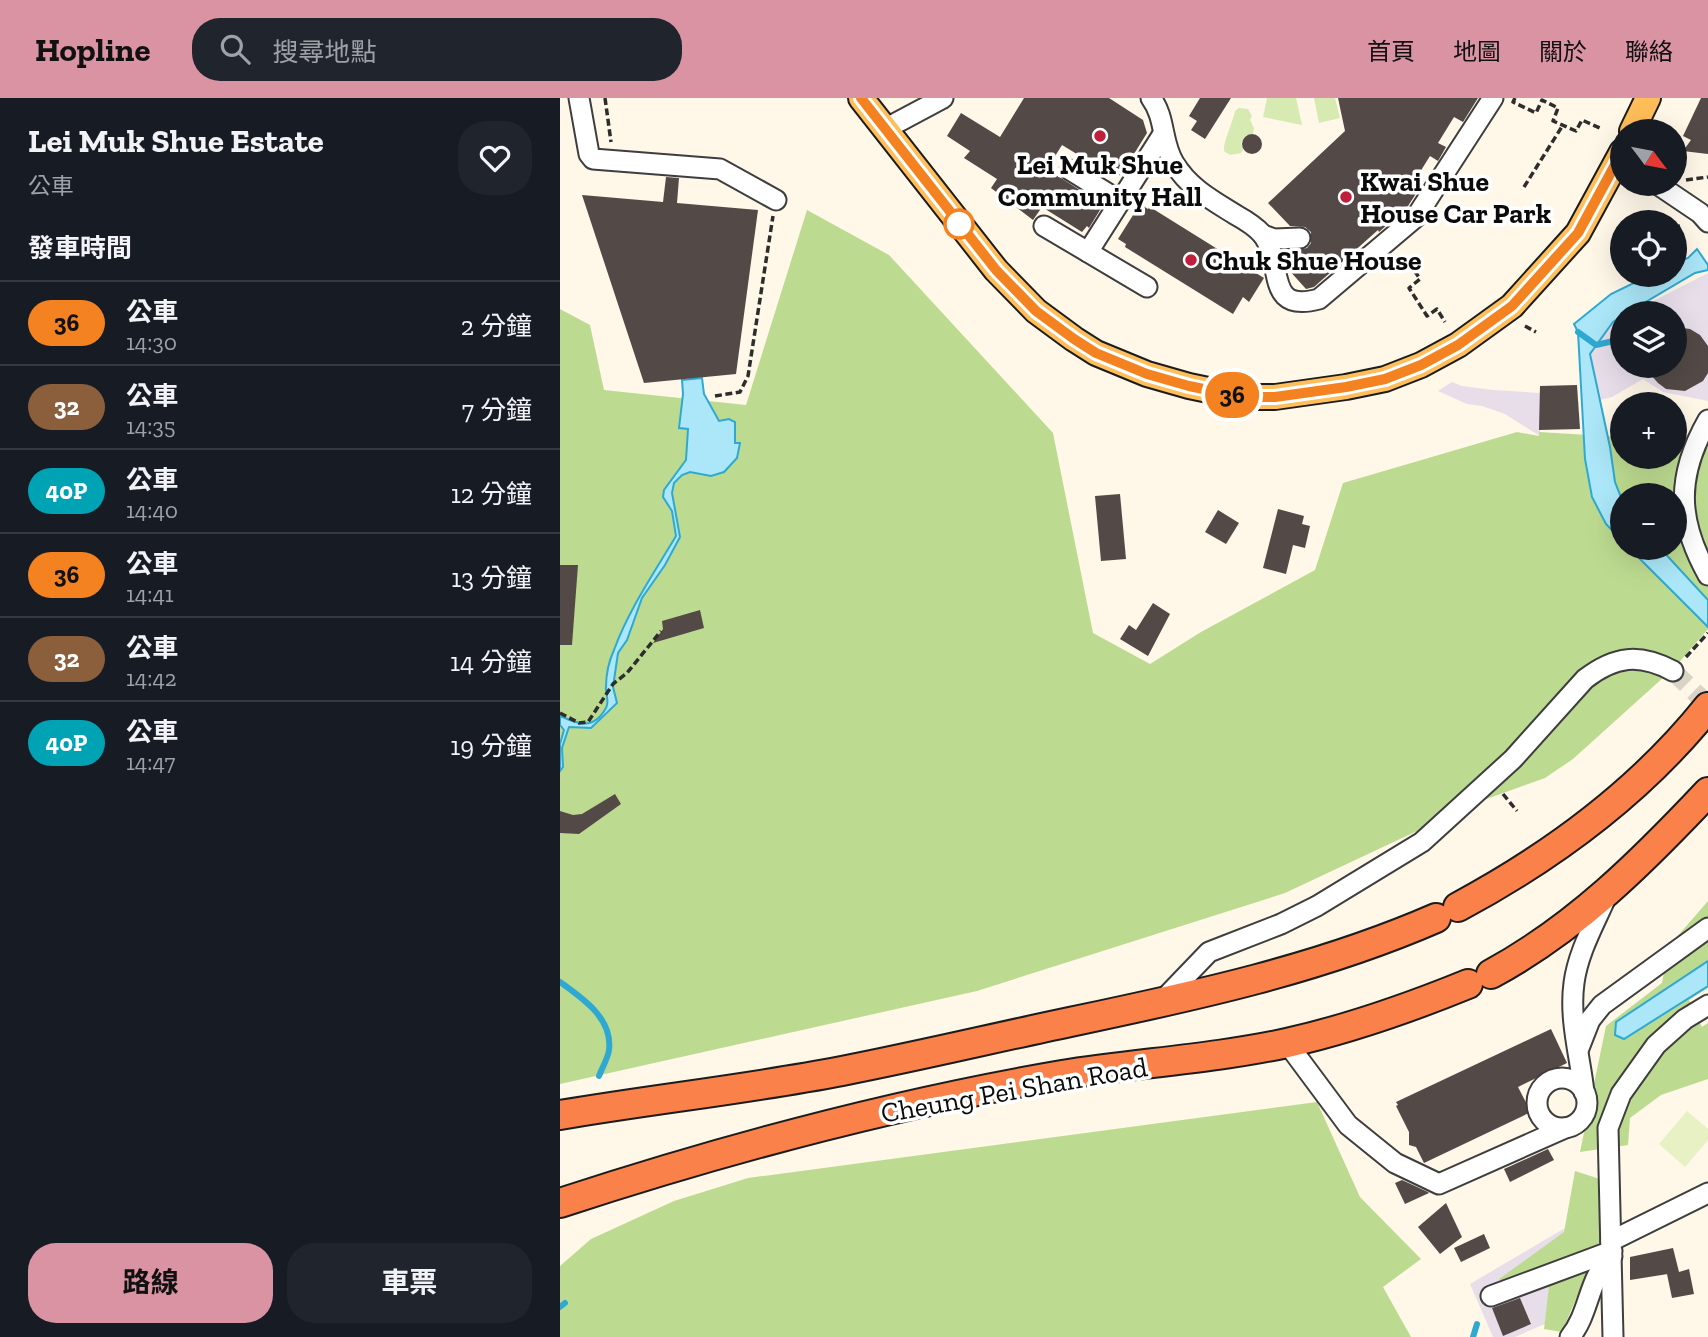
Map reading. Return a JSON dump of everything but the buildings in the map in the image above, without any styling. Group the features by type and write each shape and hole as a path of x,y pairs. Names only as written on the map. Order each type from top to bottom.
{"highway":[{"name":"Cheung Pei Shan Road","path":"560,1115 843,1070 963,1047 1241,983 1399,933 1447,912 1523,871 1564,842 1646,776 1702,714"},
{"name":"Cheung Pei Shan Road","path":"560,1203 827,1125 1064,1075 1287,1043 1400,1010 1480,979 1548,940 1609,891 1708,792"}],"main road":[{"path":"861,98 996,270 1015,292 1055,326 1096,353 1119,364 1189,386 1242,397 1306,393 1385,379 1421,365 1458,345 1512,306 1578,233 1610,179"},
{"path":"1638,119 1648,98"}],"street":[{"path":"579,98 589,154 593,159 720,169 776,200"},
{"path":"885,129 943,98"},
{"path":"1151,98 1162,118 1163,134 1173,162 1192,187 1251,224 1263,235 1274,239 1300,238"},
{"path":"1263,235 1285,296 1293,303 1319,299 1416,217 1493,98"},
{"path":"1088,252 1163,134"},
{"path":"1070,170 1120,201"},
{"path":"1674,196 1708,222"},
{"path":"1044,226 1147,287"},
{"path":"1708,420 1696,441 1685,483 1684,506 1684,518 1694,550 1708,575"},
{"path":"1161,1002 1209,952 1281,924 1317,906 1422,842 1513,759 1585,679 1598,670 1620,660 1633,659 1656,662 1673,671"},
{"path":"1287,1043 1348,1125 1395,1163 1439,1184 1565,1128 1579,1121 1586,1100 1574,1018 1574,981 1581,955 1609,891"},
{"path":"1579,1048 1590,1020 1602,1005 1708,928"},
{"path":"1613,1337 1608,1128 1621,1094 1656,1045 1670,1031 1706,1008"},
{"path":"1565,1128 1549,1124 1539,1111 1539,1095 1549,1082 1557,1079 1573,1081 1586,1100 1613,1113"},
{"path":"1491,1296 1612,1249 1708,1193"},
{"path":"1570,1337 1580,1322 1598,1271 1612,1249"}],"path":[{"path":"605,98 613,162"},
{"path":"1515,98 1513,102 1536,113 1542,100 1558,108 1553,121 1576,131 1582,120 1602,129"},
{"path":"1524,187 1563,125"},
{"path":"1687,179 1708,177"},
{"path":"715,396 740,392 747,376 776,200"},
{"path":"1382,247 1401,271 1410,264 1420,279 1409,288 1427,316 1437,309 1444,322"},
{"path":"1525,326 1536,332"},
{"path":"560,713 579,723 588,722 613,684 627,673 661,631"},
{"path":"1673,671 1708,633"}],"shaded area":[{"path":"1708,273 1708,401 1687,397 1687,392 1663,392 1643,379 1621,392 1610,392 1610,398 1600,400 1590,354 1610,326 1610,378 1687,378 1687,301 1653,301 1681,287 1687,287 1687,284"},
{"path":"1452,382 1493,390 1540,393 1540,436 1505,414 1467,404 1438,391"},
{"path":"1582,1218 1588,1274 1580,1275 1566,1315 1515,1337 1493,1337 1470,1284"}],"green space":[{"path":"1267,98 1296,98 1302,125 1263,117"},
{"path":"1314,98 1335,98 1340,118 1319,123"},
{"path":"1239,108 1248,109 1252,116 1250,120 1254,128 1253,134 1245,136 1241,143 1241,153 1230,155 1224,151 1224,147 1235,111"},
{"path":"807,210 889,255 1053,433 1093,633 1150,664 1201,632 1315,570 1343,483 1517,432 1539,436 1539,432 1610,436 1610,469 1687,469 1687,448 1704,453 1708,447 1708,629 1675,667 1573,759 1545,778 1481,801 1285,893 977,991 560,1084 560,309 590,325 604,390 746,405"},
{"path":"1708,901 1708,988 1689,1000 1702,1027 1708,1023 1708,1079 1661,1095 1630,1118 1628,1145 1580,1152 1606,1026 1662,983 1669,946"},
{"path":"1317,1102 1360,1197 1421,1259 1383,1287 1411,1337 560,1337 560,1266 591,1239 674,1201 748,1178"},
{"path":"1687,1111 1708,1129 1708,1140 1685,1167 1659,1144"},
{"path":"1575,1171 1606,1181 1603,1261 1591,1263 1562,1332 1544,1329 1549,1286 1515,1292 1499,1279 1564,1232"}],"water":[{"path":"1697,249 1708,265 1708,270 1687,278 1688,258"},
{"path":"1625,287 1671,287 1647,301 1610,301 1610,326 1590,354 1610,447 1610,469 1613,469 1615,483 1610,483 1610,528 1592,497 1585,459 1578,332 1574,324 1611,294"},
{"path":"702,378 704,394 719,421 729,419 735,422 735,443 740,443 737,458 724,472 711,476 690,472 674,483 672,493 680,537 642,598 627,640 618,653 613,687 617,703 591,728 569,727 562,748 563,767 560,771 560,744 564,730 560,725 560,716 585,724 596,720 606,708 608,668 612,654 642,592 676,536 672,511 663,497 664,490 686,460 688,429 679,428 682,380"},
{"path":"1641,560 1671,560 1708,600 1708,627"},
{"path":"1708,961 1708,986 1624,1039 1615,1035 1616,1022"}],"waterway":[{"path":"1578,332 1596,345 1610,342"},
{"path":"560,982 594,1010 606,1028 609,1050 599,1076"},
{"path":"560,1307 565,1303"},
{"path":"1473,1337 1477,1324"}],"tunnel":[{"path":"1673,671 1708,705"}],"bus line":[{"name":"36","path":"861,98 996,270 1015,292 1055,326 1096,353 1119,364 1189,386 1242,397 1275,397 1385,379 1421,365 1458,345 1512,306 1578,233 1610,176"}],"place":[{"name":"Lei Muk Shue Community Hall","path":"1100,136"},
{"name":"Kwai Shue House Car Park","path":"1346,197"},
{"name":"Chuk Shue House","path":"1191,260"}]}
